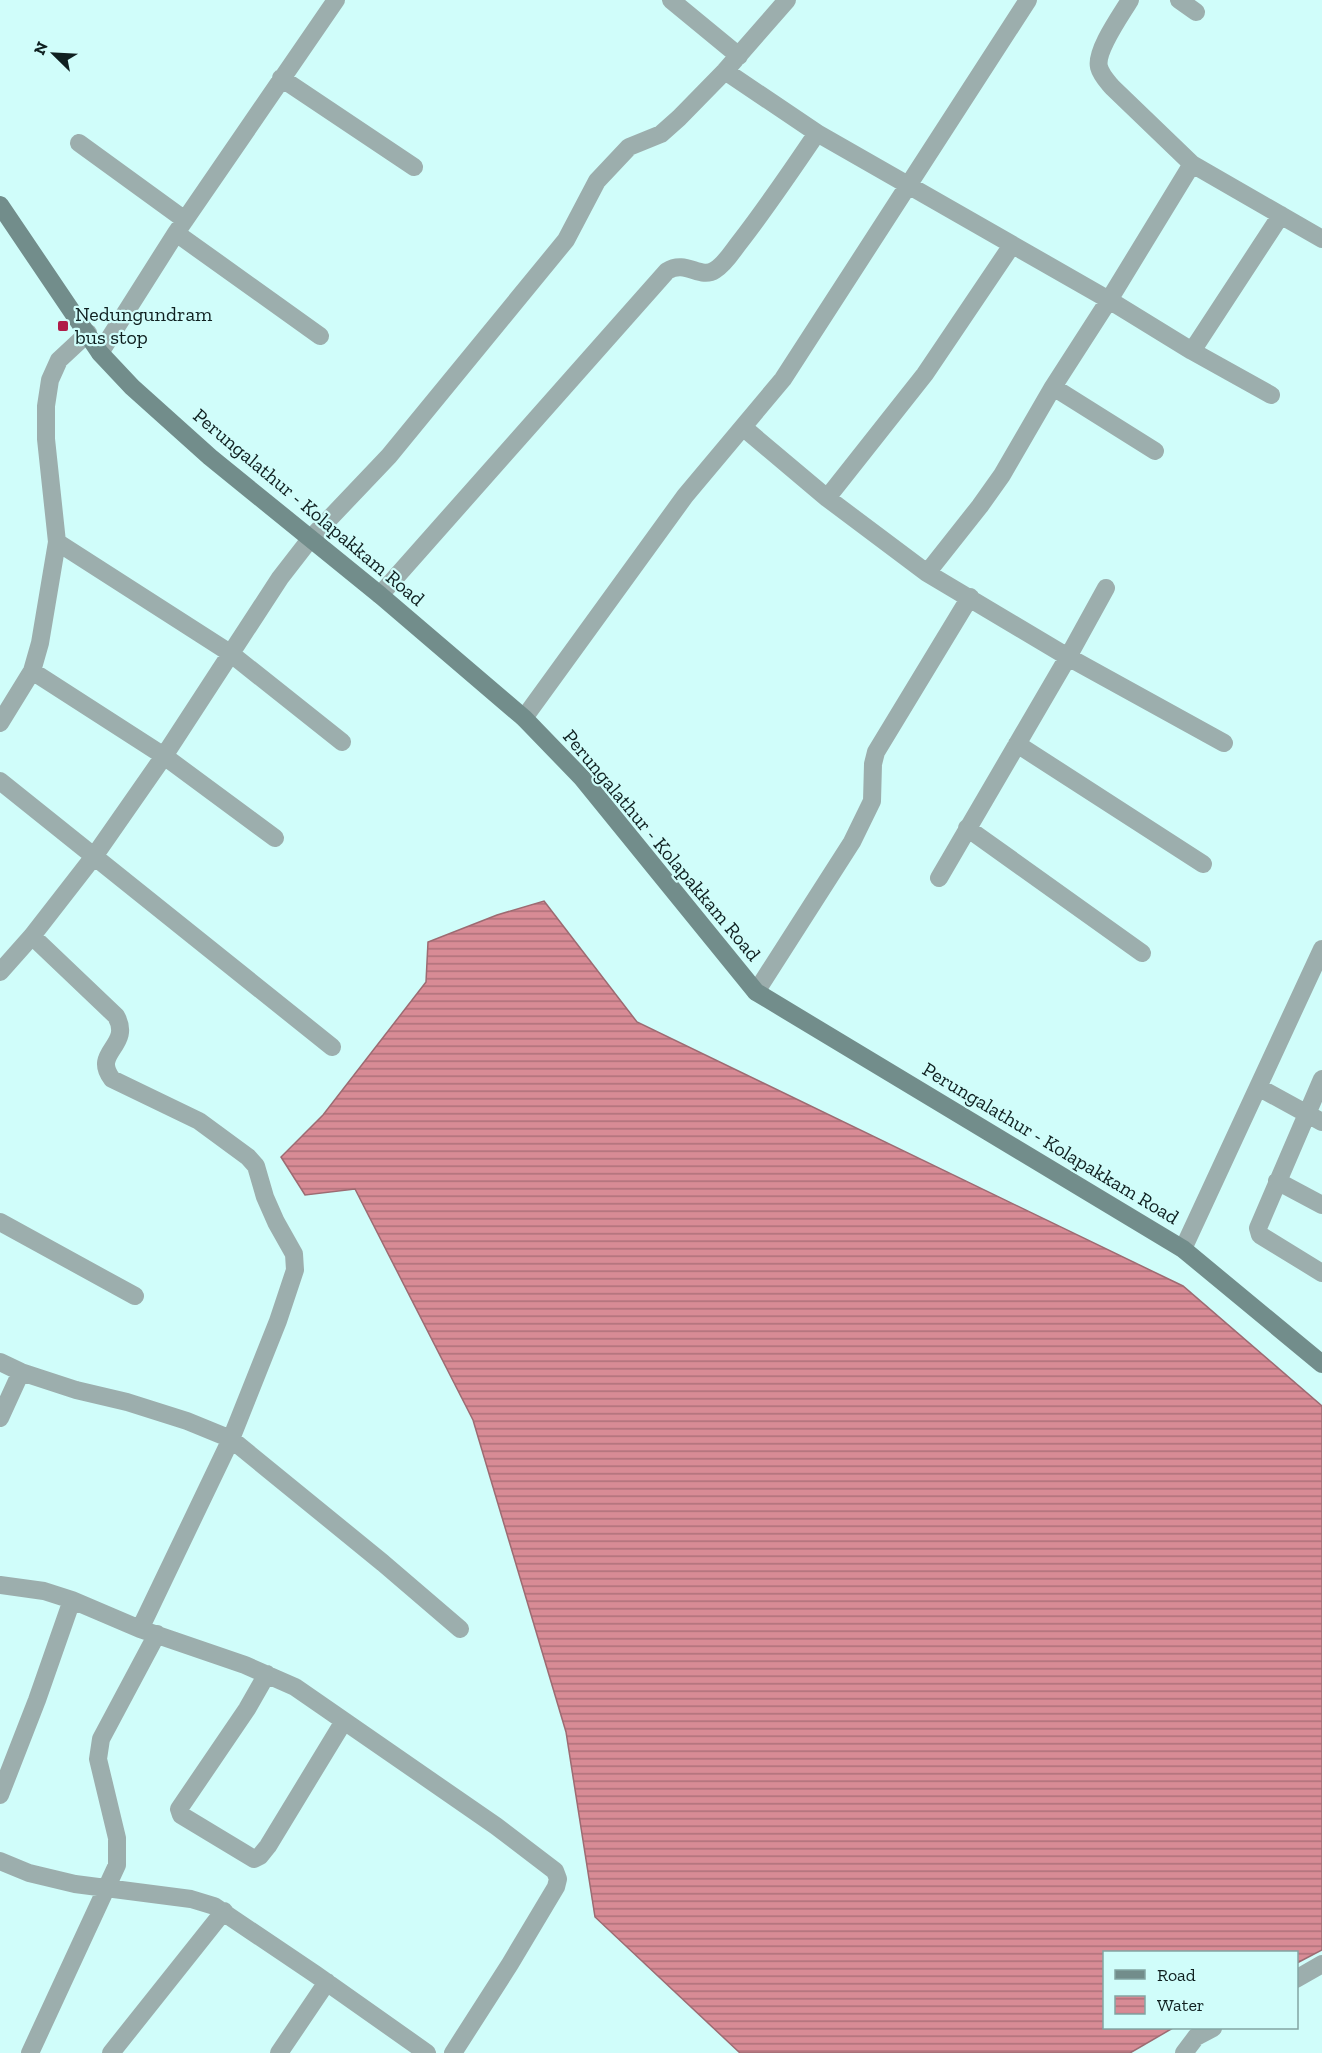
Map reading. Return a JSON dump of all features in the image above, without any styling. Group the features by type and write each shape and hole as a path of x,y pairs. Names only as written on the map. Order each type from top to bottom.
{"main road":[{"name":"Perungalathur - Kolapakkam Road","path":"0,205 100,353 132,387 210,457 381,595 524,718 582,778 756,992 1183,1249 1322,1364"}],"street":[{"path":"100,353 180,226 336,0"},
{"path":"671,0 739,56"},
{"path":"0,972 32,936 95,855 164,756 280,578 311,538 389,456 566,240 597,181 629,147 661,134 679,118 739,56 787,0"},
{"path":"524,718 685,496 783,379 1028,0"},
{"path":"1130,0 1101,50 1098,60 1102,75 1192,164 1322,239"},
{"path":"1179,0 1196,12"},
{"path":"725,71 817,134 1271,395"},
{"path":"281,78 414,167"},
{"path":"381,595 667,271 682,266 705,273 714,271 724,262 762,213 817,134"},
{"path":"79,143 320,336"},
{"path":"927,573 1002,475 1053,387 1192,164"},
{"path":"1192,351 1281,215"},
{"path":"827,498 925,374 1012,245"},
{"path":"0,723 32,671 40,644 57,542 46,439 46,406 50,380 58,360 88,333"},
{"path":"1053,387 1155,451"},
{"path":"744,428 827,498 927,573 1068,657 1224,743"},
{"path":"57,542 230,653 342,742"},
{"path":"939,878 1106,588"},
{"path":"756,992 852,842 872,801 873,764 876,752 970,597"},
{"path":"32,671 164,756 275,838"},
{"path":"1017,744 1203,864"},
{"path":"0,781 332,1047"},
{"path":"968,828 1142,953"},
{"path":"30,2053 117,1865 117,1838 98,1759 101,1739 231,1439 278,1321 295,1270 294,1254 268,1206 256,1166 248,1157 199,1121 112,1079 105,1065 121,1032 116,1016 32,936"},
{"path":"1183,1249 1322,949"},
{"path":"1322,1078 1314,1118 1277,1181 1258,1228 1258,1232 1322,1273"},
{"path":"1258,1087 1314,1118"},
{"path":"1277,1181 1322,1205"},
{"path":"0,1222 135,1296"},
{"path":"0,1362 21,1372 76,1390 127,1402 187,1421 231,1439 460,1629"},
{"path":"0,1418 21,1372"},
{"path":"0,1585 44,1591 72,1600 148,1632 267,1674 295,1687 496,1826 555,1871 558,1879 556,1887 453,2053"},
{"path":"0,1795 37,1700 72,1600"},
{"path":"267,1674 247,1709 179,1809 181,1815 254,1859 264,1851 344,1721"},
{"path":"0,1861 29,1873 75,1884 191,1899 224,1911 427,2053"},
{"path":"111,2053 224,1911"},
{"path":"1298,1978 1322,1964"},
{"path":"279,2053 327,1982"},
{"path":"1184,2053 1196,2037 1211,2029"}],"water":[{"path":"544,901 637,1022 1183,1286 1322,1406 1322,1950 1298,1962 1298,1951 1103,1951 1103,2029 1171,2029 1130,2053 740,2053 595,1917 566,1732 473,1420 355,1189 305,1195 281,1157 323,1115 426,982 428,942 497,915"}],"place":[{"name":"Nedungundram bus stop","path":"63,326"}]}
